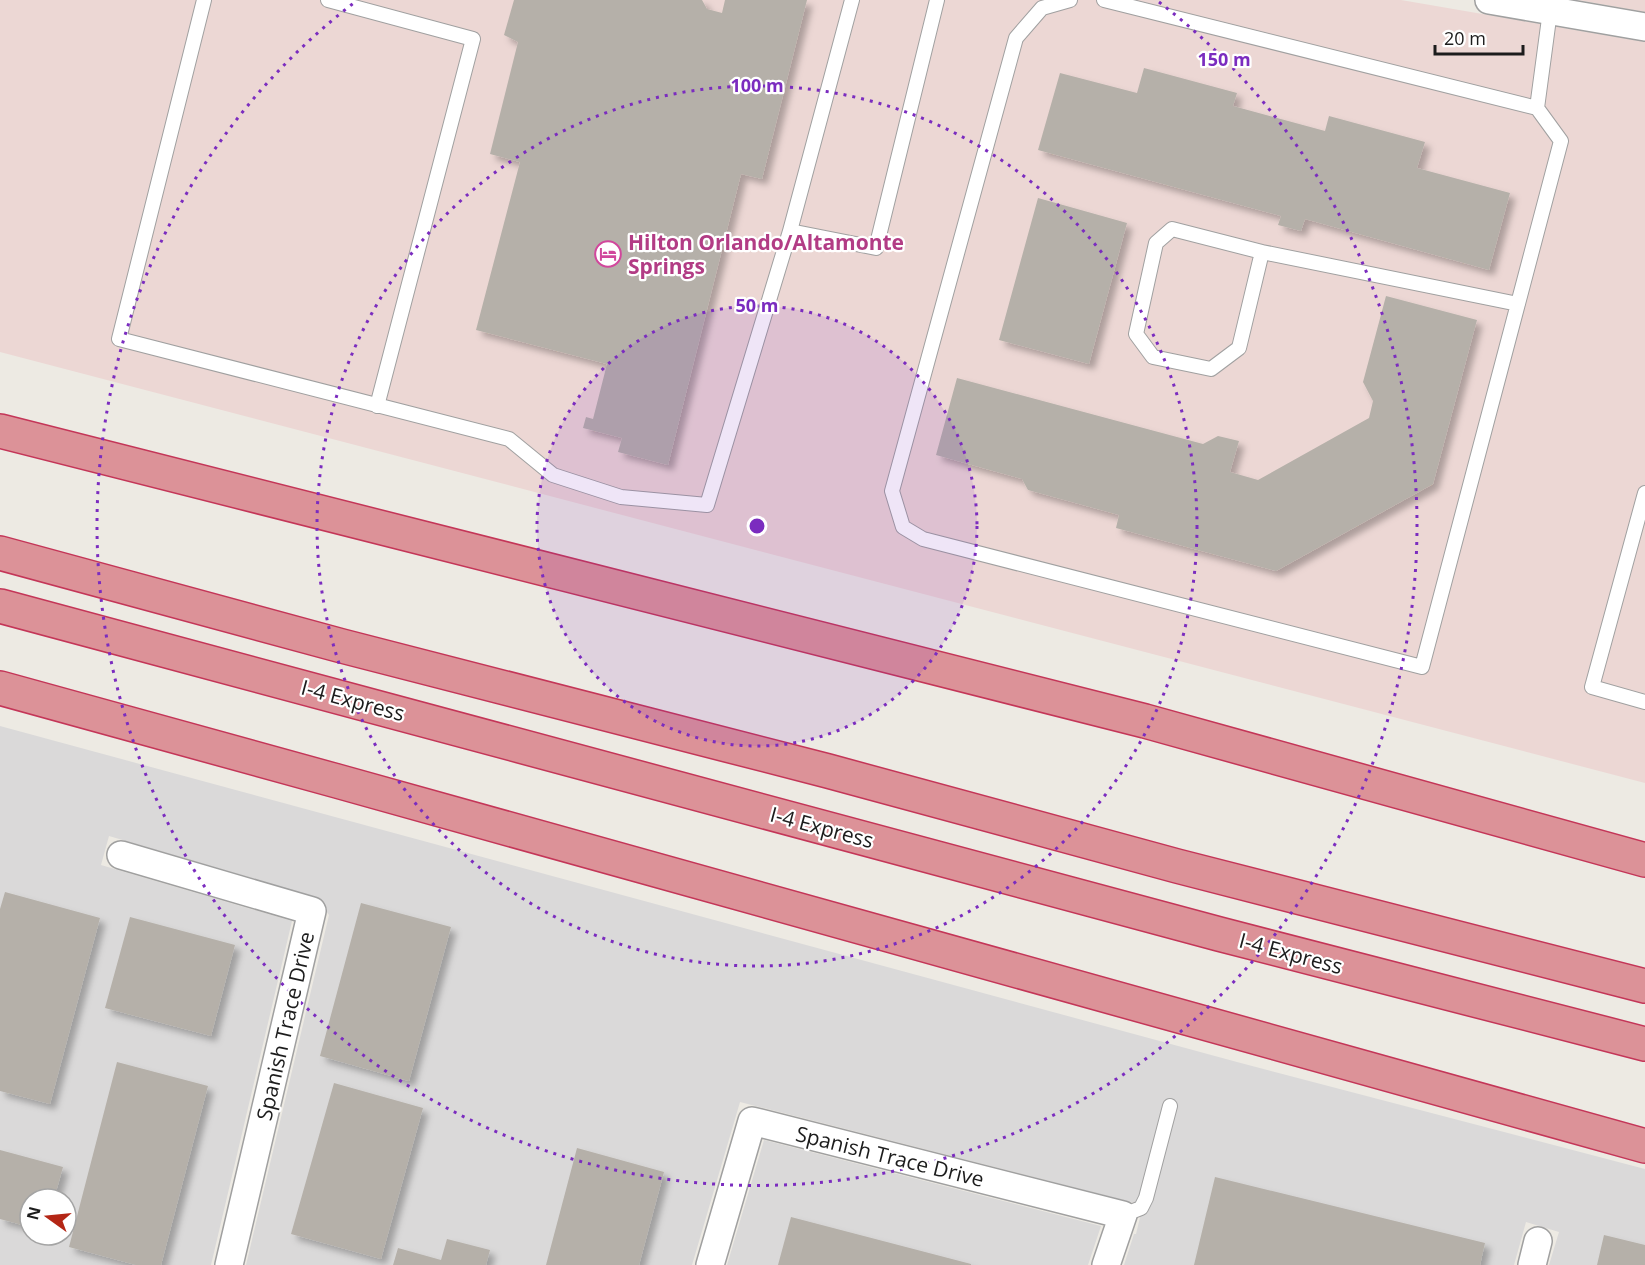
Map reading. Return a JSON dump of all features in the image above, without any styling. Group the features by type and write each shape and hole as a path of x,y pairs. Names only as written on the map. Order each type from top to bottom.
{"highway":[{"path":"0,431 1145,721 1645,860"},
{"path":"0,553 330,643 828,771 1177,866 1645,986"},
{"name":"I-4 Express","path":"0,606 1207,931 1645,1044"},
{"path":"0,688 1645,1146"}],"street":[{"path":"1489,0 1645,27"},
{"name":"Spanish Trace Drive","path":"121,855 312,911 229,1265"},
{"name":"Spanish Trace Drive","path":"710,1265 752,1121 1123,1215"},
{"path":"1106,1265 1123,1215"}],"lane":[{"path":"204,0 119,339 509,439 553,475 621,497 707,505 790,231 852,0"},
{"path":"328,0 473,39 377,406"},
{"path":"790,231 876,248 937,0"},
{"path":"1070,0 1042,8 1016,38 892,491 903,527 923,539 1422,667 1561,141 1537,108 1104,0"},
{"path":"1537,108 1550,10"},
{"path":"1262,252 1239,348 1211,369 1153,357 1136,334 1156,243 1172,229 1262,252 1518,304"},
{"path":"1645,493 1592,687 1645,702"},
{"path":"1123,1215 1141,1208 1146,1198 1170,1106"}],"shaded area":[{"path":"0,0 1401,0 1645,42 1645,783 0,352"},
{"path":"1578,0 1645,0 1645,12"},
{"path":"0,726 1237,1062 1645,1169 1645,1265 1549,1265 1559,1232 1526,1222 1514,1265 1124,1265 1134,1234 1136,1234 1143,1205 740,1102 692,1265 246,1265 329,915 316,897 109,836 101,865 292,921 211,1265 0,1265"},
{"path":"764,1140 1101,1226 1088,1265 727,1265"}],"building":[{"name":"Hilton Orlando/Altamonte Springs","path":"514,0 702,0 707,9 722,13 725,0 807,0 762,179 741,174 668,465 618,452 622,438 583,428 586,417 593,419 607,364 476,330 520,162 490,154 518,42 504,35"},
{"path":"1144,68 1237,93 1233,106 1325,131 1329,116 1425,142 1417,168 1510,193 1489,270 1305,219 1301,231 1278,225 1281,216 1038,150 1060,73 1137,93"},
{"path":"1038,198 1127,223 1089,364 999,340"},
{"path":"1386,296 1477,320 1433,484 1276,571 1116,528 1119,515 1028,490 1022,479 936,455 957,378 1203,444 1218,436 1239,441 1230,472 1258,480 1369,418 1373,401 1363,382"},
{"path":"5,892 100,918 50,1104 0,1091 0,909"},
{"path":"361,903 451,927 409,1081 320,1056"},
{"path":"130,917 235,945 211,1036 105,1008"},
{"path":"117,1062 208,1086 161,1265 136,1265 69,1247 78,1247 78,1212"},
{"path":"334,1083 423,1108 381,1259 291,1234"},
{"path":"577,1148 664,1172 639,1265 546,1265"},
{"path":"0,1150 63,1167 57,1187 18,1187 18,1224 0,1219"},
{"path":"1215,1177 1485,1243 1480,1265 1194,1265"},
{"path":"791,1217 971,1264 971,1265 778,1265"},
{"path":"1604,1235 1645,1245 1645,1265 1597,1265"},
{"path":"447,1239 490,1250 486,1265 393,1265 398,1248 441,1260"}],"place":[{"name":"Hilton Orlando/Altamonte Springs","path":"608,254"}]}
